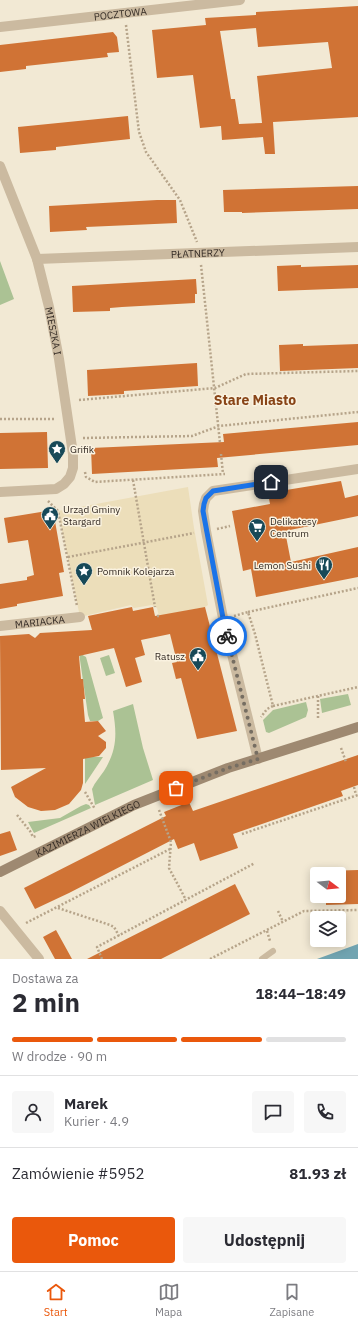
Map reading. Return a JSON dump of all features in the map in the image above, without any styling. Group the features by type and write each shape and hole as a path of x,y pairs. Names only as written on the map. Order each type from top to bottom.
{"street":[{"name":"POCZTOWA","path":"0,27 240,0"},
{"name":"MIESZKA I","path":"0,166 37,260 49,307 59,359 73,454 73,468 70,477 64,484 56,489 0,492"},
{"name":"PŁATNERZY","path":"37,260 358,246"},
{"path":"258,759 223,618 203,511 206,498 213,491 227,488 358,469"},
{"name":"MARIACKA","path":"0,626 80,617"},
{"name":"KAZIMIERZA WIELKIEGO","path":"0,872 134,805 228,768 358,727"},
{"path":"0,911 39,959"}],"lane":[{"path":"262,959 273,951"}],"path":[{"path":"125,21 139,132 146,152 180,200 198,244"},
{"path":"201,260 220,443"},
{"path":"79,400 215,388 246,374 358,371"},
{"path":"83,438 192,436 219,426 358,412"},
{"path":"0,419 56,419"},
{"path":"85,469 86,477 96,482 224,474 221,454"},
{"path":"133,480 155,607"},
{"path":"48,501 58,512 80,617"},
{"path":"68,557 230,526"},
{"path":"233,616 358,588"},
{"path":"248,612 273,706"},
{"path":"259,720 266,709 273,706 358,687"},
{"path":"318,696 318,718"},
{"path":"341,748 346,762"},
{"path":"242,834 357,795 354,786"},
{"path":"85,792 95,809"},
{"path":"159,810 171,842 169,868 186,900"},
{"path":"16,815 30,831 33,837 36,836"},
{"path":"21,926 170,849"},
{"path":"102,959 97,947 255,863"},
{"path":"57,907 110,925 119,936"},
{"path":"210,959 304,911 358,910"},
{"path":"278,911 283,922"}],"green space":[{"path":"0,261 14,299 0,305"},
{"path":"79,653 86,657 103,718 98,721 90,721 88,715"},
{"path":"109,655 115,673 106,676 100,658"},
{"path":"348,694 351,705 322,713 320,699"},
{"path":"306,702 308,710 306,717 269,733 266,732 263,720 273,710"},
{"path":"133,704 143,748 153,780 95,805 92,789 104,771 114,749 115,727 113,711"},
{"path":"85,757 103,757 85,784"},
{"path":"86,804 91,808 34,833 28,822 60,818"}],"shaded area":[{"path":"188,487 208,605 205,607 159,616 157,608 152,605 134,608 131,605 80,617 58,511"}],"water":[{"path":"358,944 358,959 317,959"}],"building":[{"path":"358,6 358,117 273,122 275,154 265,154 263,137 222,140 221,126 200,128 193,75 157,78 152,30 206,25 205,18 256,15 256,12","holes":["256,28 258,47 328,42 332,68 257,76 262,123 239,124 235,99 231,99 220,31"]},
{"path":"113,32 117,37 119,52 107,53 108,57 26,66 26,69 0,72 0,45"},
{"path":"128,116 130,139 56,147 56,150 20,153 18,127"},
{"path":"358,186 358,209 242,213 224,212 223,190"},
{"path":"176,200 177,223 86,227 87,230 50,232 49,206"},
{"path":"301,265 301,267 358,265 358,288 278,291 277,266"},
{"path":"196,279 197,294 195,294 195,303 110,308 110,311 73,312 72,286"},
{"path":"303,344 303,346 358,344 358,368 280,371 279,345"},
{"path":"197,363 198,386 124,391 124,394 88,396 87,370"},
{"path":"358,422 358,445 217,458 218,467 92,474 91,448 224,442 223,434"},
{"path":"47,432 48,468 0,469 0,433"},
{"path":"341,481 345,498 358,495 358,516 285,531 291,562 358,547 358,577 256,597 251,569 243,571 232,511 270,504 268,493"},
{"path":"53,510 64,572 59,573 63,596 17,604 17,606 0,609 0,584 27,580 27,577 34,575 28,540 8,543 4,518"},
{"path":"132,607 133,611 153,607 155,616 205,607 237,731 197,739 181,678 176,679 172,663 177,662 170,634 141,640 145,655 135,658 142,682 126,687 114,648 79,656 85,699 83,699 85,722 98,721 106,731 98,736 106,742 106,748 99,756 83,759 83,783 81,790 69,804 55,810 41,811 28,807 15,797 11,787 46,768 1,770 0,636 29,634 35,638 40,633 92,630 88,616"},
{"path":"358,755 358,785 341,791 343,796 233,834 238,848 200,861 194,843 178,849 174,839 35,909 24,888 166,816 164,812 189,802 193,811"},
{"path":"10,831 17,850 0,856 0,834"},
{"path":"346,870 358,870 358,904 326,905 326,903 346,903"},
{"path":"235,884 250,914 161,959 87,959"},
{"path":"56,930 72,959 55,959 43,937"}],"way so far":[{"path":"176,788 228,768 258,759 227,636"}],"place":[{"name":"Grifik","path":"57,464"},
{"name":"Urząd Gminy Stargard","path":"50,530"},
{"name":"Delikatesy Centrum","path":"257,542"},
{"name":"Lemon Sushi","path":"324,580"},
{"name":"Pomnik Kolejarza","path":"84,586"},
{"name":"Ratusz","path":"198,671"}],"district":[{"name":"Stare Miasto","path":"255,400"}],"route":[{"path":"227,636 206,531 203,511 204,504 206,498 213,491 271,482"}]}
